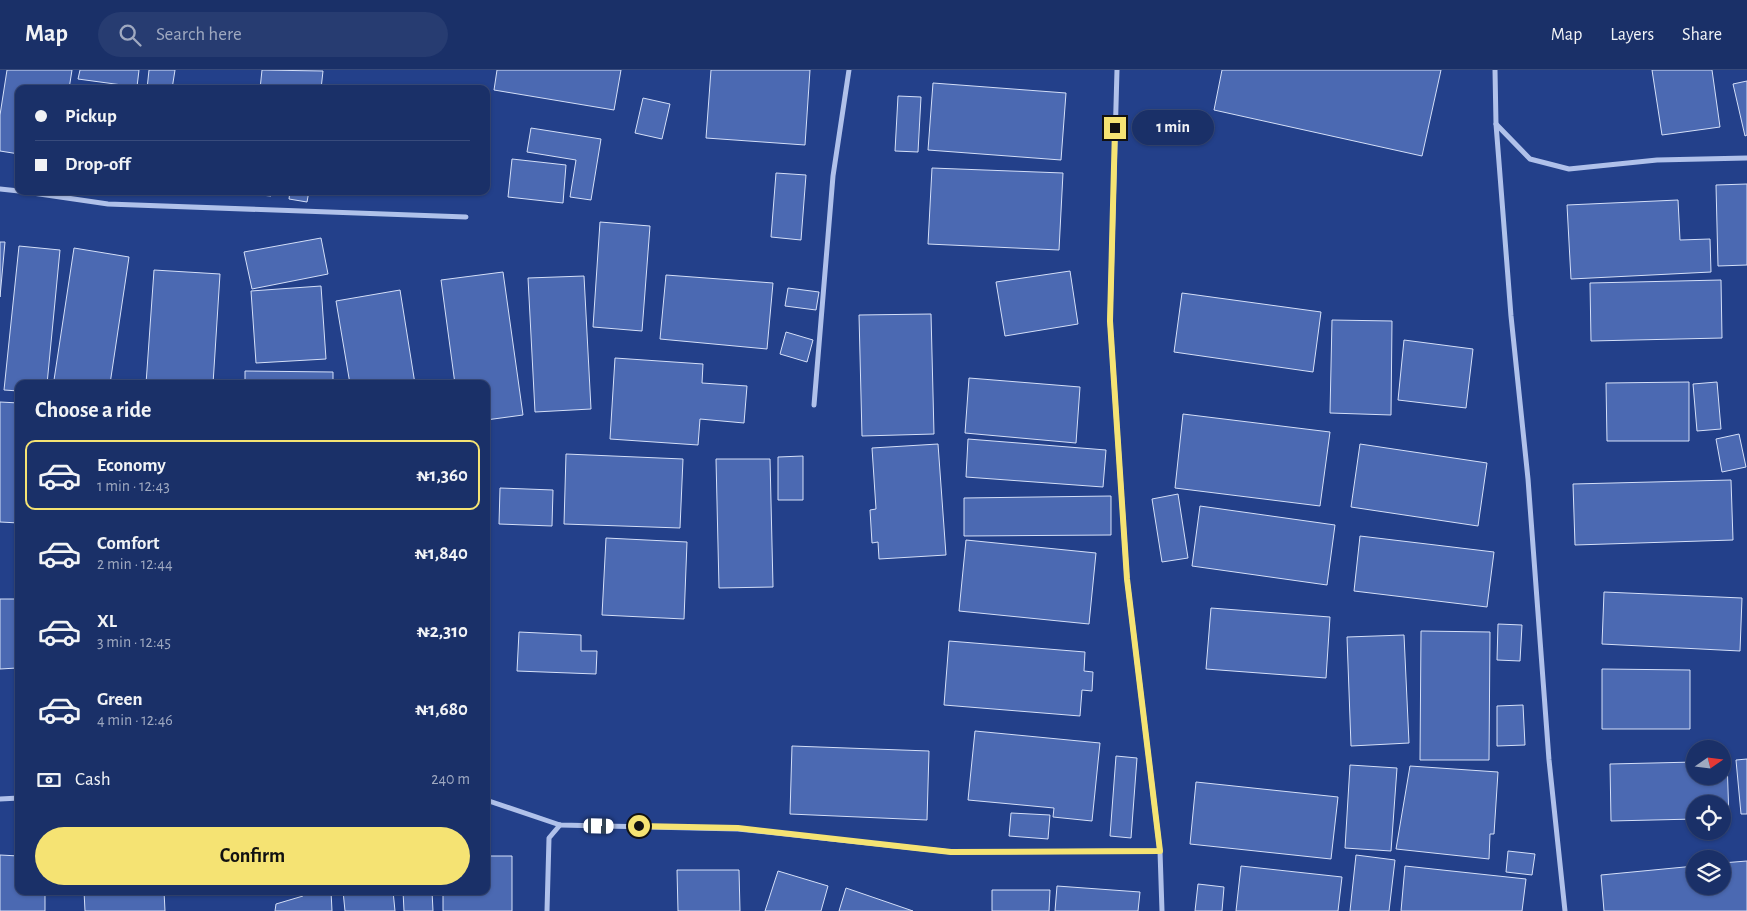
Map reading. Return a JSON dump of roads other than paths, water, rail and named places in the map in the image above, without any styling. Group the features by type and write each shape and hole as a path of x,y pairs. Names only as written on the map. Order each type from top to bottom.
{"street":[{"path":"814,405 833,176 849,70"},
{"path":"1116,70 1110,321 1127,579 1160,851 1162,911"},
{"path":"1495,70 1496,124 1511,316 1528,479 1549,760 1565,911"},
{"path":"1496,124 1530,159 1569,169 1657,160 1747,158"},
{"path":"0,188 15,190"},
{"path":"46,195 108,204 466,217"},
{"path":"0,799 15,798"},
{"path":"490,801 560,824 738,828 951,852 1160,851"},
{"path":"547,911 548,838 560,824"}]}
